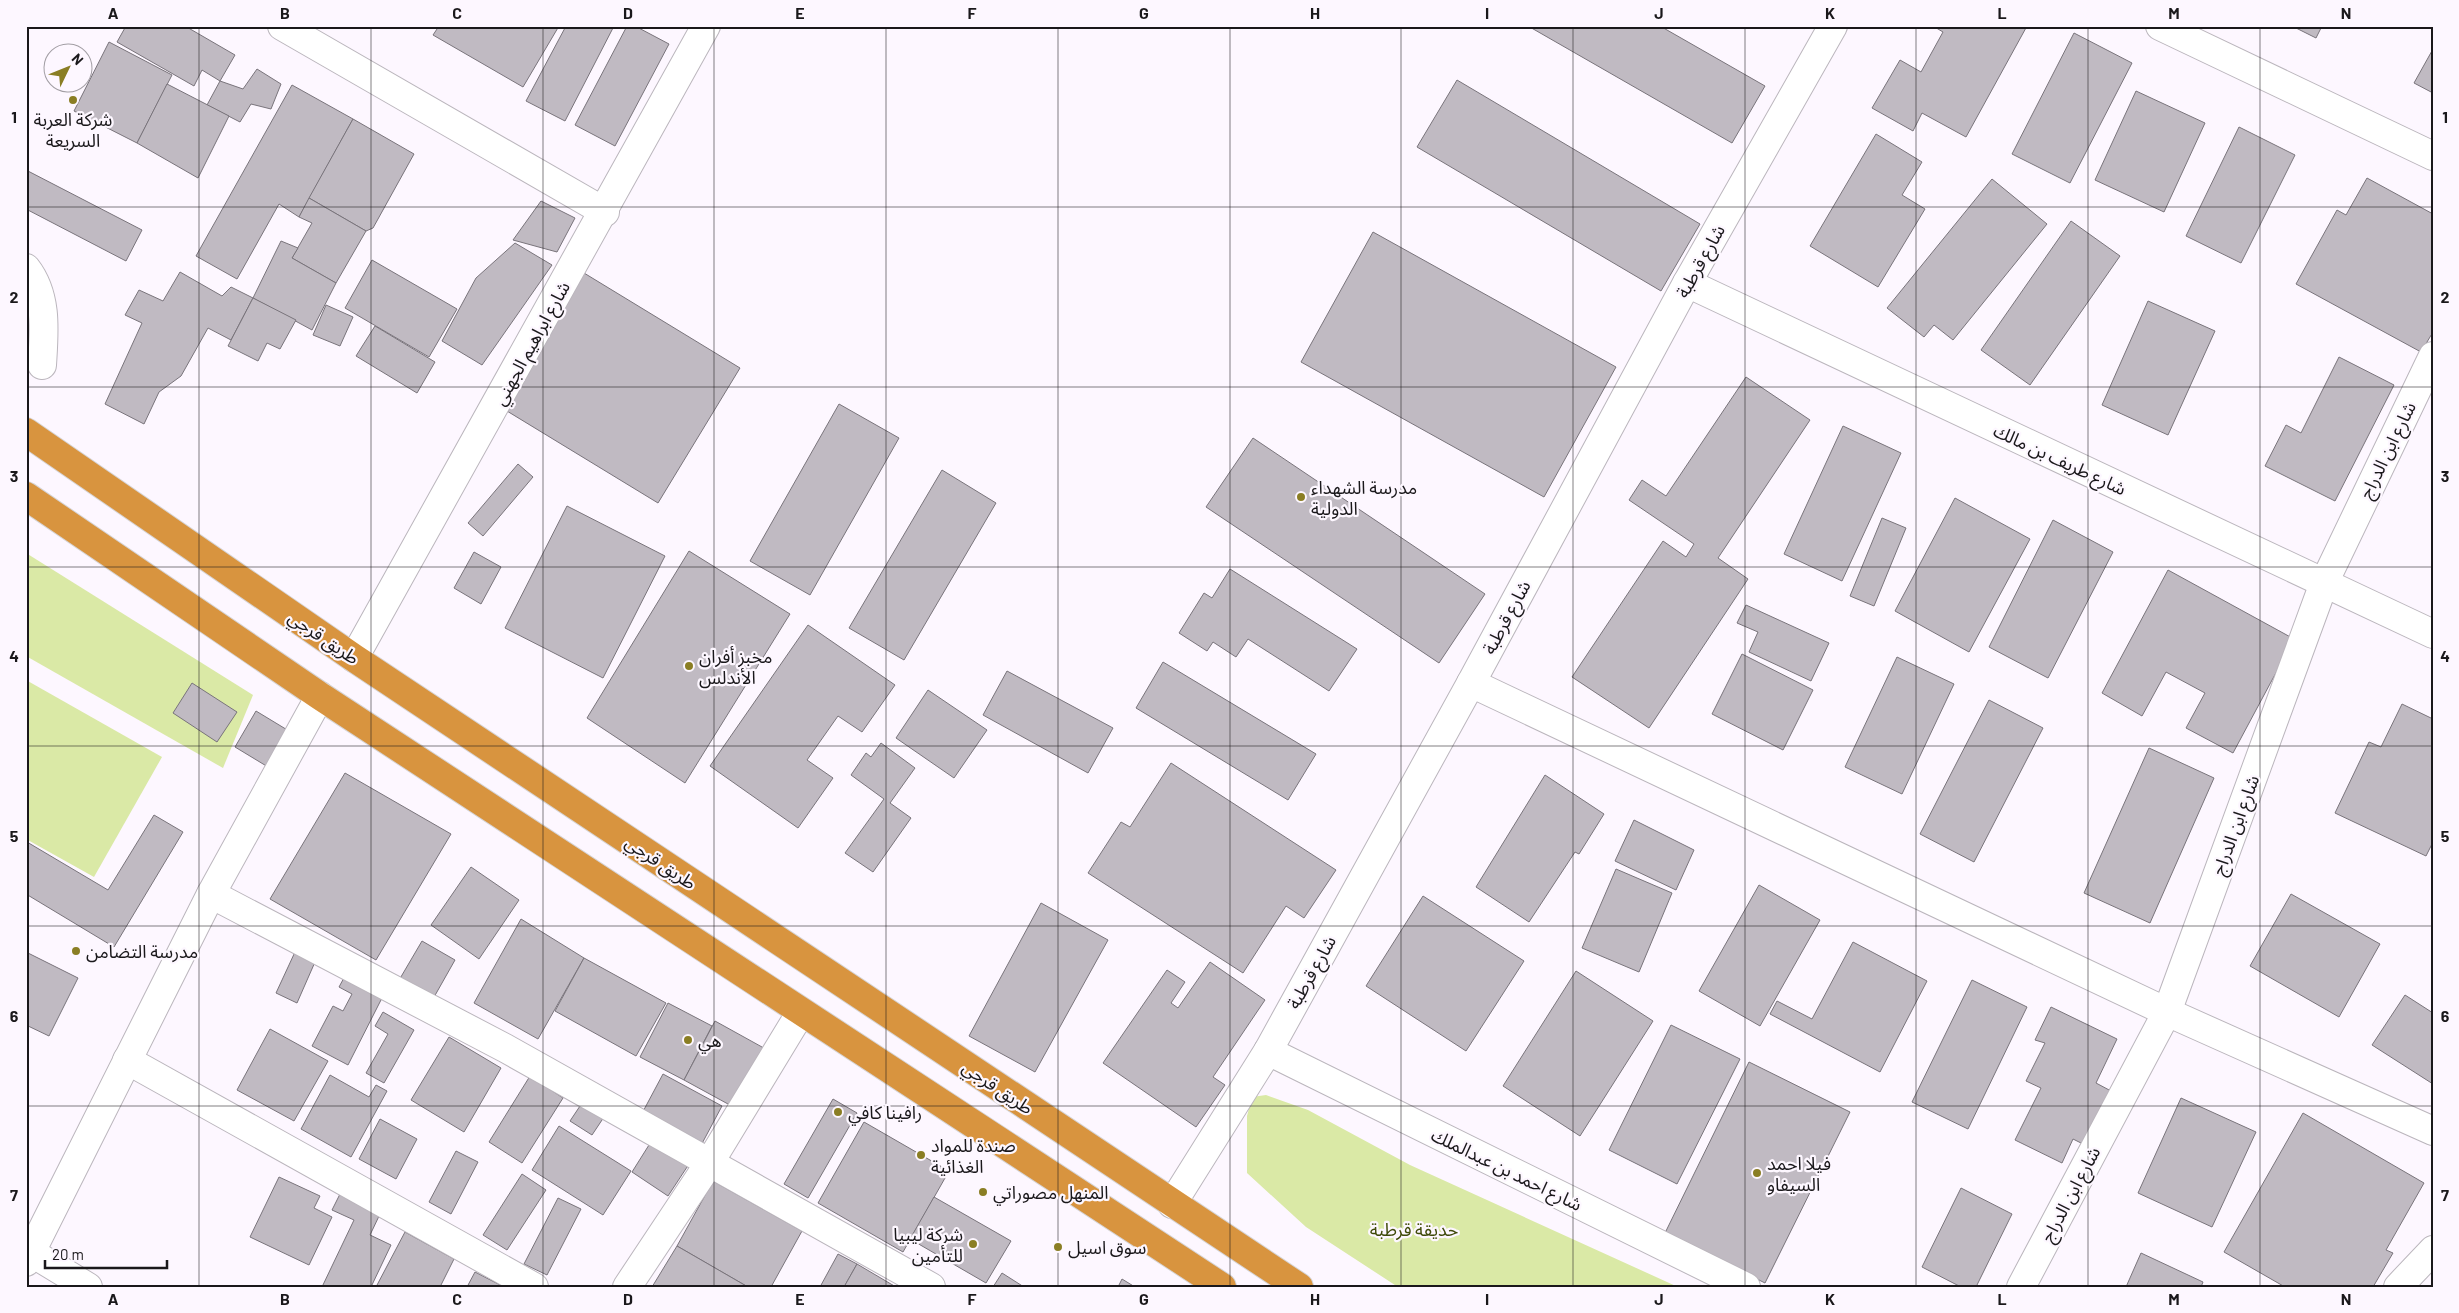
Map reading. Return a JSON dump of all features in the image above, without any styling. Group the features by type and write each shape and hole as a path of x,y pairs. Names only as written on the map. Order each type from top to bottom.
{"highway":[{"name":"طريق قرجي","path":"26,432 354,658 1299,1287"},
{"path":"26,496 320,696 1222,1287"}],"street":[{"path":"282,26 605,212"},
{"name":"شارع ابراهيم الجهني","path":"354,658 605,212 706,26"},
{"name":"شارع قرطبة","path":"1172,1204 1268,1051 1471,683 1687,283 1833,26"},
{"path":"2160,26 2433,156"},
{"path":"26,268 35,279 41,299 44,326 42,365"},
{"name":"شارع طريف بن مالك","path":"1687,283 2433,634"},
{"name":"شارع ابن الدراج","path":"2021,1287 2167,1012 2324,584 2433,356"},
{"path":"1471,683 2167,1012 2433,1131"},
{"path":"88,1287 29,1258 211,894 320,696"},
{"path":"211,894 505,1048 931,1287"},
{"path":"627,1287 710,1162 800,1012"},
{"name":"شارع احمد بن عبدالملك","path":"1268,1051 1746,1287"},
{"path":"127,1060 534,1287"},
{"path":"2398,1287 2433,1250"}],"green space":[{"path":"26,553 253,695 223,768 26,656"},
{"path":"26,680 162,757 94,877 26,839"},
{"name":"حديقة قرطبة","path":"1266,1095 1308,1110 1410,1165 1678,1287 1398,1287 1306,1227 1247,1173 1247,1116 1252,1097"}],"building":[{"path":"126,26 185,26 235,55 220,81 202,70 194,86 117,42"},
{"path":"439,26 559,26 523,87 433,35"},
{"path":"566,26 614,26 565,121 526,101"},
{"path":"627,26 635,26 669,44 615,146 575,125"},
{"path":"1528,26 1660,26 1765,86 1732,143"},
{"path":"1933,26 2027,26 1966,137 1922,113 1913,131 1872,108 1900,60 1921,72 1943,32"},
{"path":"2292,26 2322,26 2316,38"},
{"path":"2074,33 2132,63 2070,183 2012,154"},
{"path":"109,42 172,75 137,143 74,111 84,92 92,92 92,76"},
{"path":"2433,49 2433,93 2414,83"},
{"path":"257,69 281,84 271,109 251,104 240,122 207,105 220,81 243,89"},
{"path":"1457,80 1700,224 1661,291 1417,147"},
{"path":"167,84 229,116 198,178 137,143"},
{"path":"292,85 353,119 299,217 279,204 237,279 196,256"},
{"path":"2136,91 2205,123 2164,212 2095,180"},
{"path":"353,119 414,154 373,228 366,231 309,198"},
{"path":"2239,127 2295,155 2241,263 2186,236"},
{"path":"1876,134 1922,162 1902,195 1925,209 1878,287 1810,246"},
{"path":"26,170 142,230 126,261 26,209"},
{"path":"2367,178 2433,214 2433,332 2421,352 2296,284 2337,210 2346,215"},
{"path":"1992,179 2047,224 1953,340 1934,325 1924,337 1887,308"},
{"path":"309,198 366,231 336,283 292,258 312,223 299,217"},
{"path":"541,201 575,218 557,252 513,240"},
{"path":"2071,221 2120,256 2030,385 1981,350"},
{"path":"1373,232 1616,367 1544,497 1301,362"},
{"path":"281,241 298,248 292,258 336,283 312,330 253,298"},
{"path":"515,243 552,265 482,365 442,341 476,278"},
{"path":"372,260 457,309 429,357 345,308"},
{"path":"180,272 222,296 231,287 253,298 231,340 208,328 181,376 159,392 144,424 105,404 142,323 125,315 139,290 163,301"},
{"path":"584,273 740,368 658,503 502,408"},
{"path":"253,298 296,320 280,349 267,343 258,361 228,346"},
{"path":"2148,301 2215,331 2168,435 2102,405"},
{"path":"326,305 353,317 340,346 313,335"},
{"path":"375,326 435,362 417,393 356,356"},
{"path":"2339,357 2394,385 2335,501 2265,466 2286,425 2301,433"},
{"path":"1746,377 1810,420 1718,558 1748,579 1649,728 1572,677 1663,541 1686,557 1694,544 1629,500 1642,480 1666,496"},
{"path":"839,404 899,438 810,595 750,561"},
{"path":"1843,426 1901,453 1842,581 1784,554"},
{"path":"1253,438 1485,594 1439,663 1206,507"},
{"path":"518,464 533,477 483,536 468,523"},
{"path":"942,470 996,503 904,660 849,628"},
{"path":"1955,498 2030,539 1969,652 1895,611"},
{"path":"567,506 665,556 603,678 505,628"},
{"path":"1882,518 1906,528 1874,606 1850,596"},
{"path":"2053,520 2113,552 2048,678 1989,647"},
{"name":"مخبز أفران الأندلس","path":"689,551 790,614 685,783 587,718"},
{"path":"474,552 501,567 481,604 454,588"},
{"path":"1230,569 1357,649 1329,691 1248,639 1236,657 1213,642 1207,651 1179,633 1204,593 1212,598"},
{"path":"2168,570 2294,639 2233,753 2186,728 2205,693 2166,672 2142,716 2102,693"},
{"path":"1746,605 1829,643 1811,681 1749,652 1758,632 1737,623"},
{"path":"808,625 895,685 862,732 838,716 807,760 833,778 798,828 710,766"},
{"path":"1742,654 1813,690 1783,750 1712,714"},
{"path":"1897,657 1954,684 1902,794 1845,767"},
{"path":"1163,662 1316,754 1288,800 1136,708"},
{"path":"1007,671 1113,728 1088,773 983,715"},
{"path":"192,683 237,712 217,742 173,713"},
{"path":"928,690 987,730 954,778 896,738"},
{"path":"1989,700 2043,728 1974,862 1920,834"},
{"path":"2402,704 2433,719 2433,842 2426,856 2335,813 2369,742 2381,747"},
{"path":"256,711 294,734 273,770 235,747"},
{"path":"881,743 915,768 890,803 911,818 873,872 845,853 884,799 851,775 866,753 871,757"},
{"path":"2149,748 2214,778 2150,923 2084,893"},
{"path":"1171,763 1336,870 1304,918 1286,906 1243,973 1088,873 1121,822 1130,827"},
{"path":"345,773 451,834 376,960 270,899"},
{"path":"1545,775 1604,814 1579,854 1575,852 1529,922 1476,887"},
{"path":"154,815 183,832 114,947 26,894 27,842 108,890"},
{"path":"1634,820 1694,850 1676,890 1615,861"},
{"path":"471,867 519,900 479,959 431,925"},
{"path":"1616,869 1672,893 1639,972 1582,948"},
{"path":"1759,885 1820,920 1760,1026 1699,991"},
{"path":"2291,894 2380,944 2339,1017 2250,966"},
{"path":"1423,896 1524,961 1466,1051 1366,986"},
{"path":"1041,903 1108,940 1035,1072 969,1036"},
{"path":"521,919 584,958 538,1039 474,1003"},
{"path":"422,941 455,960 429,1006 395,987"},
{"path":"1853,942 1927,981 1880,1072 1770,1014 1777,1001 1812,1019"},
{"path":"26,952 78,978 49,1036 26,1025"},
{"path":"295,952 315,962 297,1003 276,993"},
{"path":"584,958 666,1003 636,1056 555,1011"},
{"path":"1210,962 1265,1000 1213,1077 1225,1085 1196,1127 1103,1063 1167,970 1185,982 1171,1003 1178,1008"},
{"path":"1576,971 1653,1021 1580,1136 1503,1086"},
{"path":"345,976 383,996 348,1065 312,1046 333,1006 343,1011 352,994 339,987"},
{"path":"1972,980 2027,1007 1968,1129 1912,1102"},
{"path":"2405,995 2433,1013 2433,1084 2372,1045"},
{"path":"668,1003 712,1026 684,1080 640,1057"},
{"path":"2051,1007 2117,1039 2096,1083 2111,1091 2085,1145 2073,1139 2062,1163 2015,1140 2041,1088 2026,1081 2045,1043 2035,1040"},
{"path":"383,1012 414,1030 384,1083 366,1073 388,1034 375,1026"},
{"path":"715,1021 771,1052 739,1110 684,1080"},
{"path":"1671,1025 1740,1059 1677,1184 1609,1150"},
{"path":"270,1029 328,1061 294,1121 237,1090"},
{"path":"449,1037 501,1068 464,1132 411,1100"},
{"name":"فيلا احمد السيفاو","path":"1749,1062 1850,1112 1765,1283 1665,1233"},
{"path":"663,1074 722,1106 698,1151 639,1119"},
{"path":"330,1075 369,1097 376,1085 387,1091 351,1157 301,1129"},
{"path":"530,1076 563,1098 522,1163 489,1142"},
{"path":"2181,1098 2256,1132 2212,1227 2138,1193"},
{"path":"833,1099 857,1113 808,1198 784,1184"},
{"path":"582,1103 604,1117 592,1135 570,1121"},
{"path":"2303,1113 2424,1183 2386,1250 2393,1253 2373,1287 2285,1287 2224,1252"},
{"path":"380,1119 417,1139 396,1179 359,1159"},
{"path":"864,1122 949,1171 903,1252 818,1203"},
{"path":"559,1126 631,1171 603,1215 532,1170"},
{"path":"654,1137 691,1161 668,1196 632,1172"},
{"path":"456,1151 478,1162 451,1214 429,1202"},
{"path":"522,1174 546,1190 507,1250 483,1235"},
{"path":"279,1177 320,1196 314,1208 332,1217 309,1265 250,1237"},
{"path":"713,1181 802,1231 771,1287 748,1287 677,1246"},
{"path":"1961,1188 2012,1214 1976,1287 1961,1287 1922,1267"},
{"path":"340,1194 380,1214 370,1235 391,1245 371,1287 322,1287 354,1220 332,1210"},
{"path":"934,1197 1011,1241 986,1283 910,1239"},
{"path":"558,1198 581,1209 547,1275 524,1264"},
{"path":"405,1232 454,1259 440,1287 376,1287"},
{"path":"677,1246 748,1287 652,1287"},
{"path":"2141,1253 2203,1282 2201,1287 2126,1287"},
{"path":"838,1254 857,1264 844,1287 820,1287"},
{"path":"857,1264 896,1287 844,1287"},
{"path":"475,1272 504,1287 467,1287"},
{"path":"1002,1273 1024,1287 993,1287"},
{"path":"1122,1279 1135,1287 1118,1287"}],"place":[{"name":"شركة العربة السريعة","path":"73,100"},
{"name":"مدرسة الشهداء الدولية","path":"1301,497"},
{"name":"مخبز أفران الأندلس","path":"689,666"},
{"name":"مدرسة التضامن","path":"76,951"},
{"name":"هي","path":"688,1040"},
{"name":"رافينا كافي","path":"838,1112"},
{"name":"صندة للمواد الغذائية","path":"921,1155"},
{"name":"فيلا احمد السيفاو","path":"1757,1173"},
{"name":"المنهل مصوراتي","path":"983,1192"},
{"name":"شركة ليبيا للتأمين","path":"973,1244"},
{"name":"سوق اسيل","path":"1058,1247"}]}
